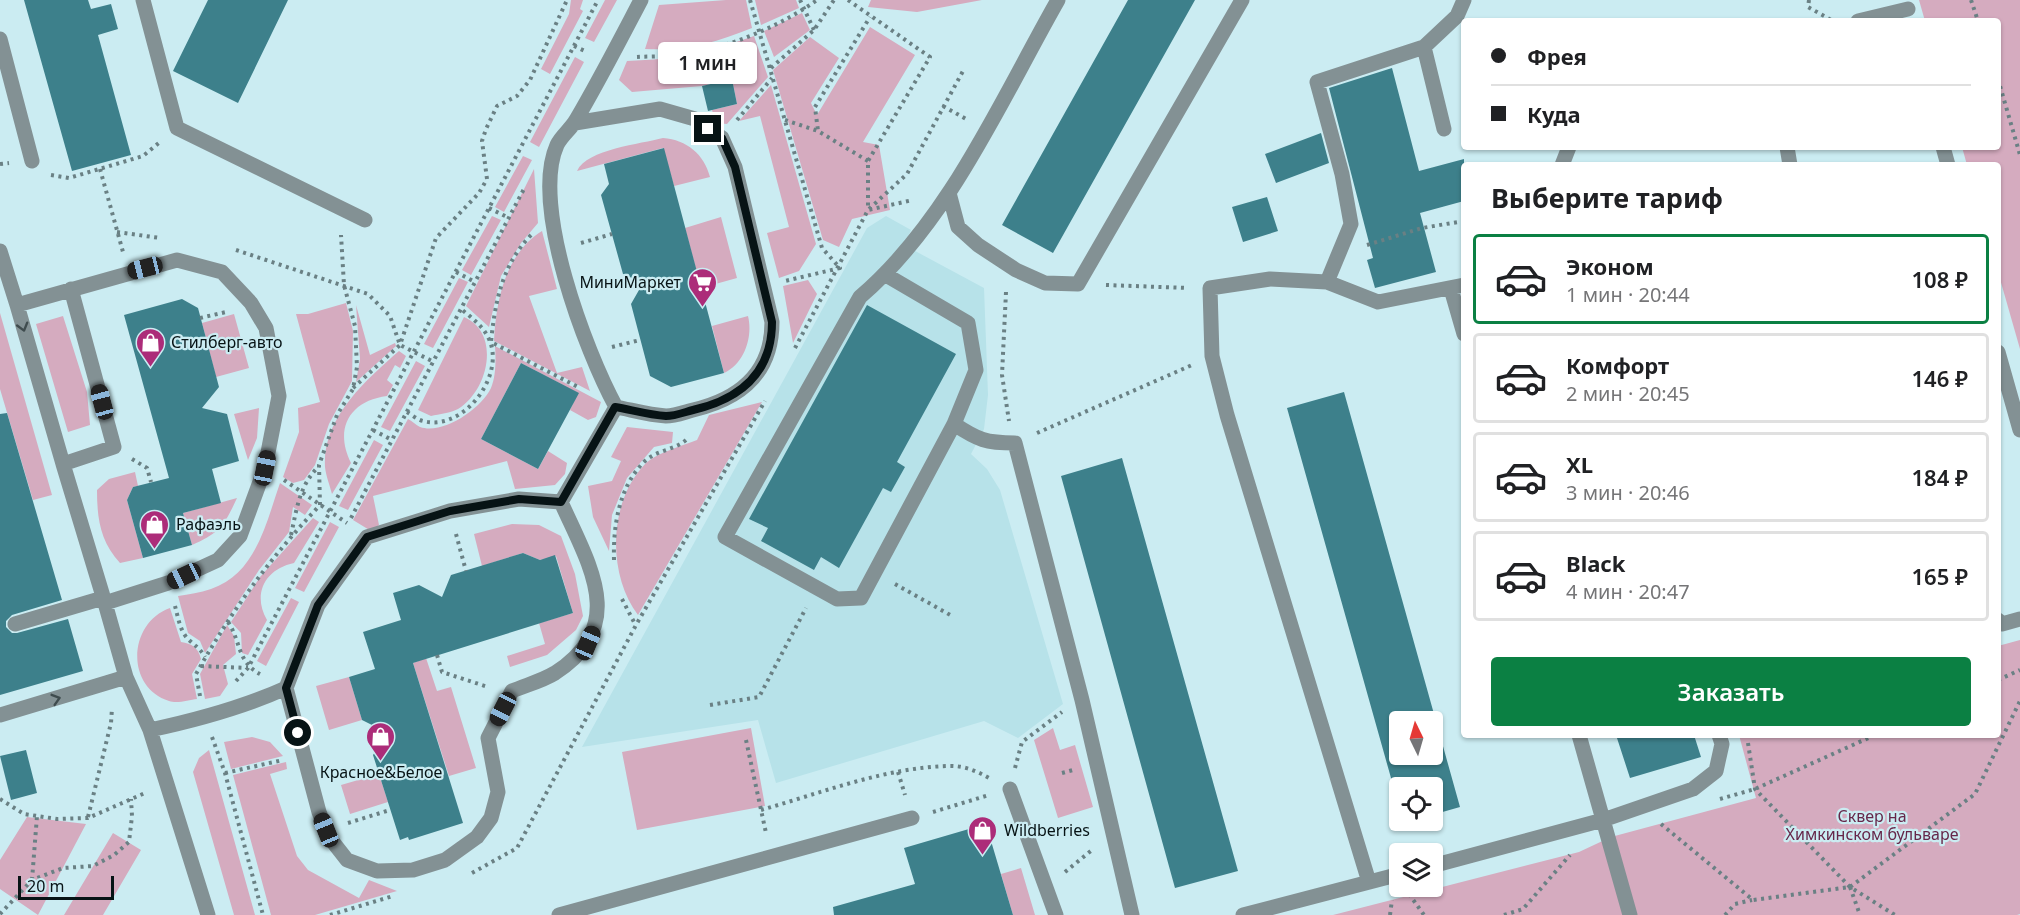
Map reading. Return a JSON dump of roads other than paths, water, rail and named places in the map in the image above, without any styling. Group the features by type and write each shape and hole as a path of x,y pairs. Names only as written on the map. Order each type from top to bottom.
{"street":[{"path":"142,0 177,128 365,220"},
{"path":"615,407 597,373 572,301 551,223 550,184 557,145 575,123 642,0"},
{"path":"886,275 968,323 976,370 954,424 861,598 837,599 725,537 860,297 886,275 949,193 1058,0"},
{"path":"949,193 958,227 978,245 1016,270 1045,283 1078,284 1242,0"},
{"path":"1462,18 1464,0"},
{"path":"1872,18 1908,10"},
{"path":"1327,282 1352,224 1342,174 1317,82 1424,47 1461,19"},
{"path":"0,39 32,161"},
{"path":"1424,47 1444,129"},
{"path":"575,123 660,109 695,119 722,138 735,167 772,322 772,339 765,362 741,391 716,405 668,416 615,407"},
{"path":"0,250 104,600 120,679 150,730 208,915"},
{"path":"15,624 168,583 218,560 240,536 265,468 279,396 266,328 251,303 222,272 177,260 17,305"},
{"path":"1369,882 1212,356 1210,288 1270,279 1327,282 1378,302 1458,287 1461,310"},
{"path":"63,464 114,447 71,289"},
{"path":"2001,363 2020,430"},
{"path":"561,502 615,407"},
{"path":"954,424 978,440 989,443 1015,443 1082,700 1132,915"},
{"path":"519,499 561,502 593,581 598,620 588,643 574,659 553,674 512,691 510,694 488,738 498,792 491,819 477,837 445,860 412,870 377,871 347,860 326,830 286,688 318,605 367,537 450,511 519,499"},
{"path":"2001,623 2020,619"},
{"path":"0,715 120,679"},
{"path":"150,730 205,718 255,702 286,688"},
{"path":"1580,738 1599,822 1630,915"},
{"path":"1443,863 1599,822 1693,789 1716,771 1722,744 1720,738"},
{"path":"1010,789 1056,915"},
{"path":"559,915 912,818"},
{"path":"1243,915 1389,877"}],"place":[{"name":"МиниМаркет","path":"702,308"},
{"name":"Стилберг-авто","path":"150,368"},
{"name":"Рафаэль","path":"155,550"},
{"name":"Красное&Белое","path":"381,762"},
{"name":"Wildberries","path":"983,856"}],"park label":[{"name":"Сквер на Химкинском бульваре","path":"1872,825"}]}
